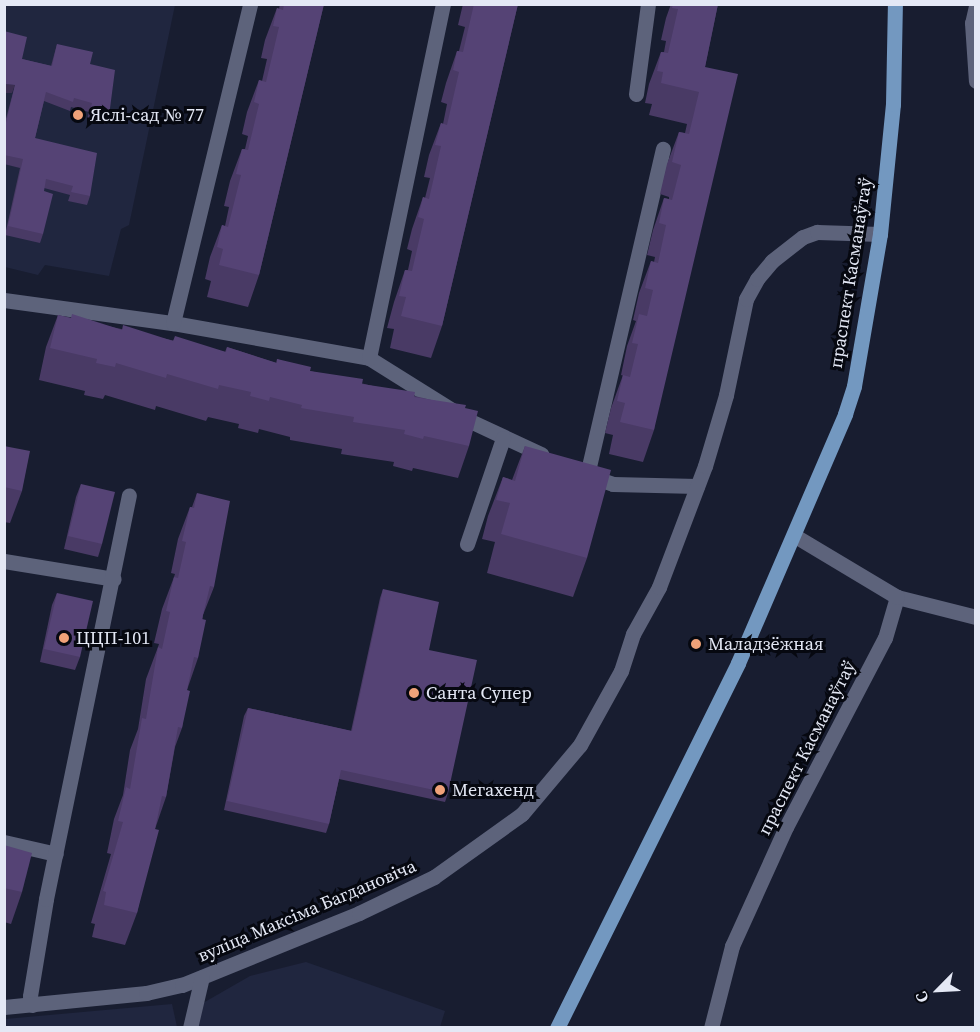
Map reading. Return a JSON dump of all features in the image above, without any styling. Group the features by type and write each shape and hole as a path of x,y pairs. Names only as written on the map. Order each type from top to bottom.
{"main road":[{"name":"праспект Касманаўтаў","path":"557,1028 738,663 833,449 854,386 880,234 893,104 895,4"}],"street":[{"path":"173,323 250,4"},
{"path":"369,358 443,4"},
{"path":"636,94 648,4"},
{"path":"975,6 972,22 975,81"},
{"path":"663,149 582,472 613,484 697,486"},
{"name":"вуліца Максіма Багдановіча","path":"4,1007 146,993 202,977 434,877 495,835 538,799 580,745 621,671 633,633 659,586 697,486 726,395 746,299 756,279 786,248 810,235 880,234"},
{"path":"4,300 173,323 369,358 503,438 555,461"},
{"path":"467,544 503,438"},
{"path":"32,1005 30,996 56,854 114,579 129,495"},
{"path":"795,536 897,597 975,617"},
{"path":"4,561 114,579"},
{"name":"праспект Касманаўтаў","path":"711,1028 732,946 786,827 885,638 897,597"},
{"path":"4,842 56,854"},
{"path":"190,1028 202,977"}],"shaded area":[{"name":"Яслі-сад № 77","path":"5,5 175,5 129,225 121,229 109,276 45,265 38,275 5,267"},
{"path":"306,962 445,1011 440,1027 197,1028 203,1003 250,976"},
{"path":"172,1004 177,1027 5,1027 5,1019"}],"building":[{"path":"284,4 324,4 259,275 219,265 223,249 217,247 222,225 228,227 241,175 236,174 242,149 248,150 259,104 254,102 259,80 266,82 279,27 273,26 277,8 283,10"},
{"path":"474,4 518,4 442,326 401,316 406,297 399,296 405,270 412,271 424,219 418,217 423,197 429,199 441,146 435,145 441,123 447,125 459,72 453,70 457,51 463,52"},
{"path":"673,4 718,4 705,67 738,74 654,430 620,422 625,403 617,401 623,375 630,377 638,344 632,343 639,314 647,316 653,290 645,288 651,261 658,263 666,225 659,223 664,198 672,200 681,165 672,162 679,132 689,134 699,92 661,83 663,72 657,71 661,52 668,53 678,9 672,8"},
{"path":"4,31 27,37 22,59 52,66 57,44 93,52 90,64 115,70 109,116 90,111 92,103 74,98 73,102 46,92 35,138 97,153 90,196 71,192 73,186 46,179 44,191 53,194 43,234 8,226 23,159 4,155 4,131 15,85 4,84"},
{"path":"72,314 122,330 123,325 173,341 175,336 226,352 227,347 277,363 277,359 311,367 310,371 363,379 362,384 415,392 414,397 466,405 465,408 478,411 469,446 424,436 423,439 404,434 405,430 353,422 354,417 301,408 302,405 270,397 269,401 250,396 251,392 219,385 218,389 167,374 166,378 116,363 115,367 96,363 97,359 50,348 58,315 71,318"},
{"path":"4,446 30,451 22,491 4,487"},
{"path":"525,446 611,470 587,558 501,534 510,503 496,500 503,477 515,481"},
{"path":"81,484 115,492 102,544 68,536"},
{"path":"197,493 230,501 214,587 210,586 202,619 206,620 198,658 194,657 182,728 178,727 166,797 162,796 155,829 159,830 137,913 104,905 106,892 103,891 123,822 118,821 126,787 130,789 142,718 146,719 158,647 162,649 170,612 166,611 174,577 178,578 186,542 182,541 190,507 194,508"},
{"name":"Санта Супер","path":"383,589 439,602 429,650 477,660 448,793 341,770 329,824 227,801 248,708 352,731"},
{"name":"ЦЦП-101","path":"57,593 93,601 80,657 44,649"},
{"path":"4,845 32,853 22,892 4,888"}],"place":[{"name":"Яслі-сад № 77","path":"78,115"},
{"name":"ЦЦП-101","path":"64,638"},
{"name":"Маладзёжная","path":"696,644"},
{"name":"Санта Супер","path":"414,693"},
{"name":"Мегахенд","path":"440,790"}]}
